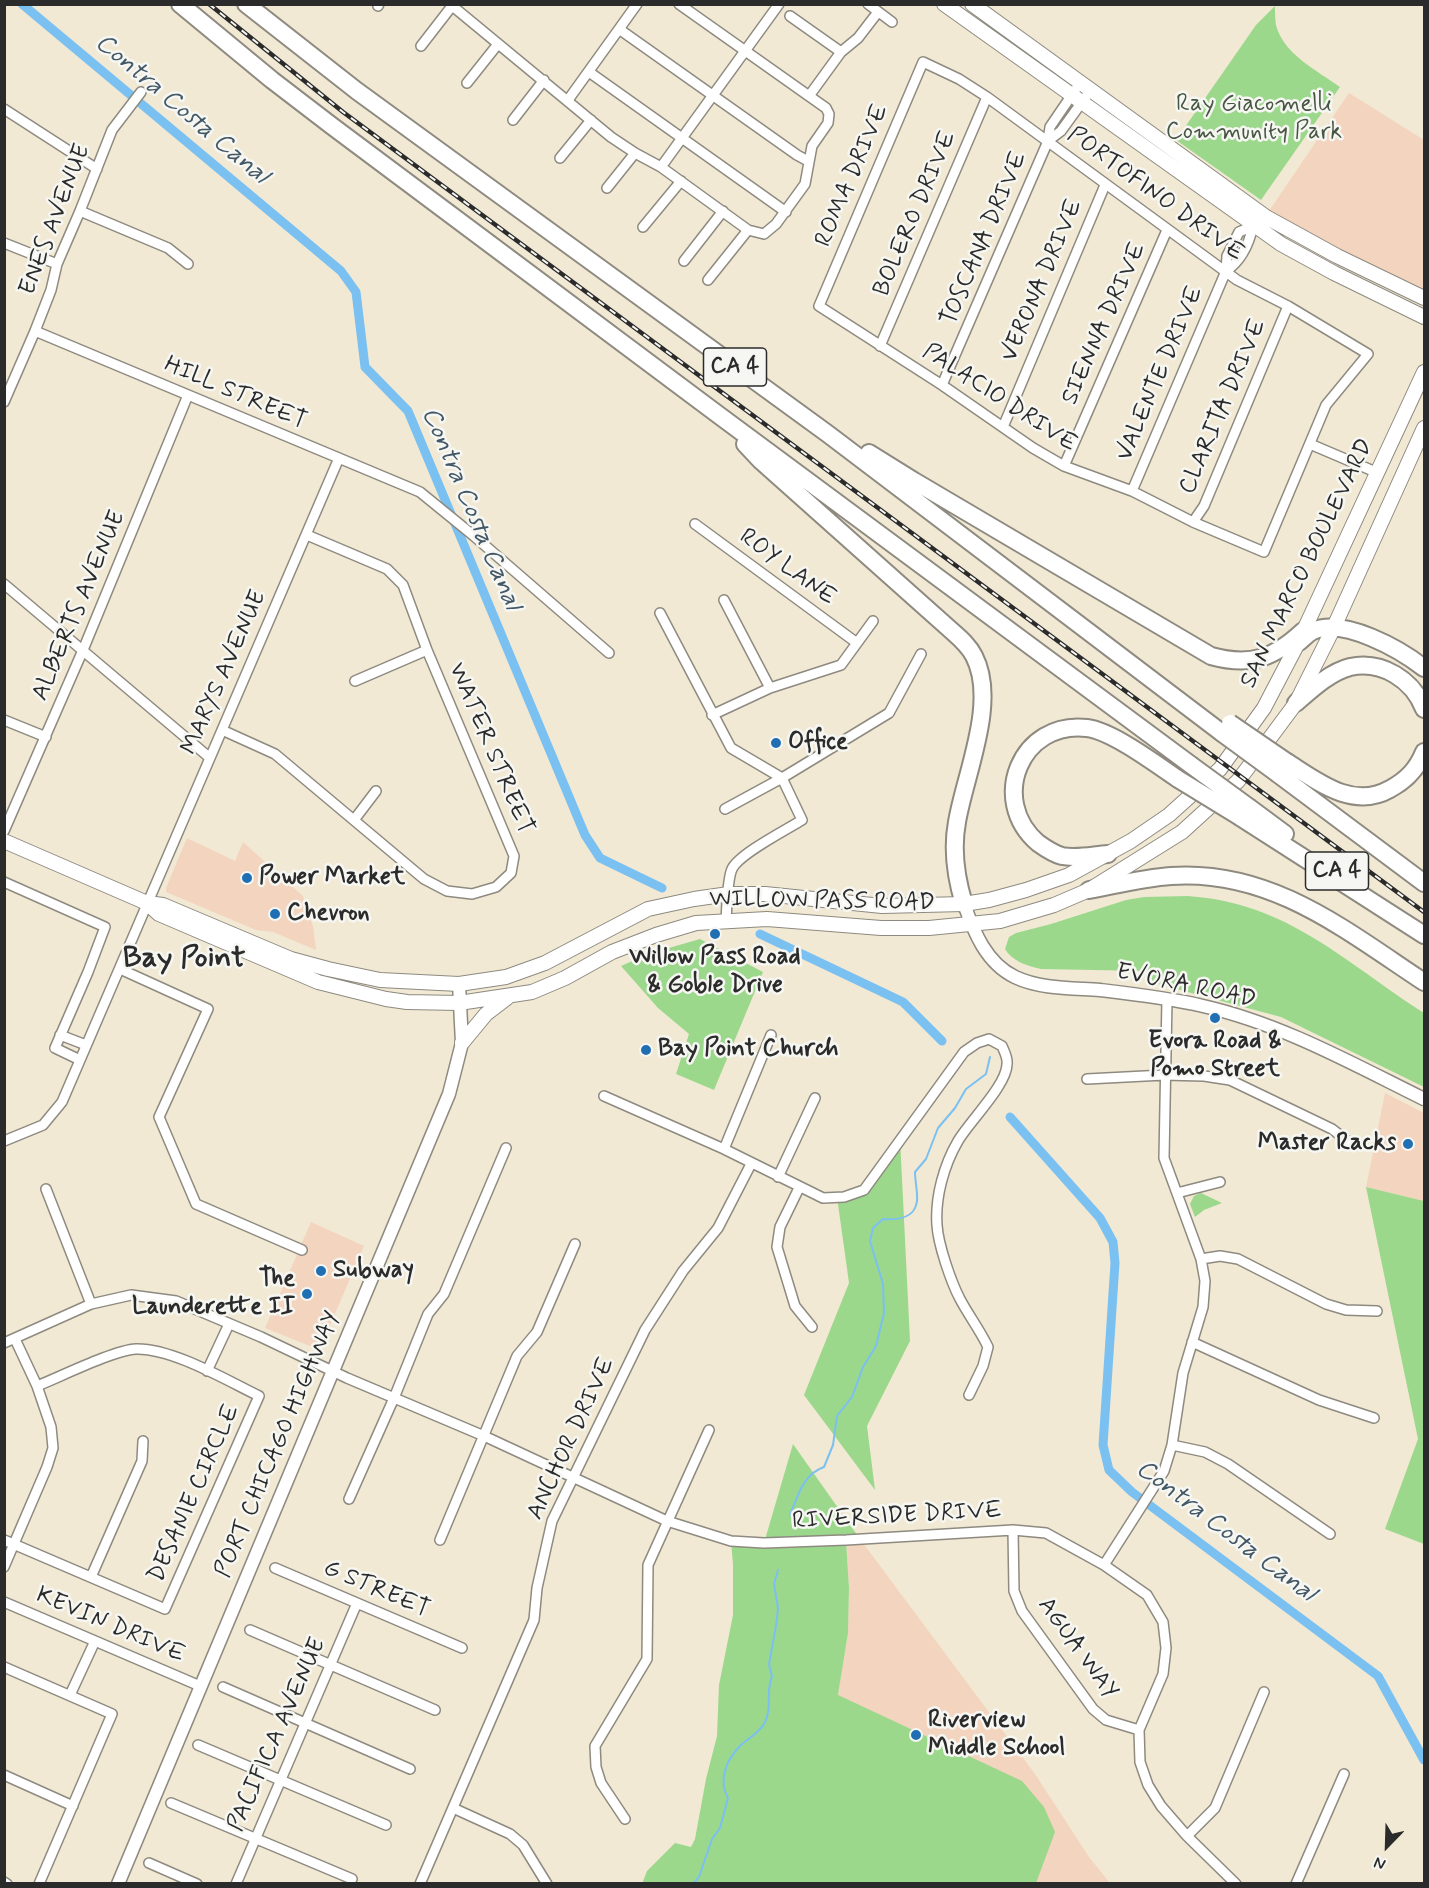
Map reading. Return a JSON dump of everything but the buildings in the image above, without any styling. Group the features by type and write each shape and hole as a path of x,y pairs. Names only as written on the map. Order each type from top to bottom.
{"highway":[{"name":"CA 4","path":"180,4 289,93 1191,765 1245,813 1425,935"},
{"name":"CA 4","path":"246,4 357,91 828,434 1111,649 1283,768 1425,884"},
{"path":"720,416 759,460 953,632 975,657 981,677 983,707 964,783 955,842 958,885 964,904"},
{"path":"828,434 862,448 1211,656 1239,662 1266,657 1313,631 1334,627 1349,630 1395,649 1425,668"},
{"path":"1296,703 1313,687 1349,667 1375,666 1399,676 1419,695 1425,709"},
{"path":"1108,854 1080,857 1062,855 1037,842 1030,836 1020,820 1014,804 1012,788 1016,772 1024,755 1036,742 1051,733 1068,727 1088,728 1112,737 1178,779 1245,813"},
{"path":"1283,768 1348,796 1365,796 1387,791 1407,779 1425,752"},
{"path":"1089,890 1171,876 1215,877 1255,885 1316,912 1425,982"}],"main road":[{"path":"944,4 1253,226 1334,273 1425,317"},
{"path":"972,4 1258,212 1337,256 1425,298"},
{"path":"1184,176 1201,182 1239,209 1248,213 1258,212"},
{"path":"1253,226 1260,223 1269,226 1322,257 1337,256"},
{"path":"1334,273 1368,296 1425,324"},
{"name":"SAN MARCO BOULEVARD","path":"1220,769 1264,708 1301,637 1425,372"},
{"name":"SAN MARCO BOULEVARD","path":"1238,781 1296,703 1334,627 1425,428"},
{"name":"WILLOW PASS ROAD","path":"4,841 147,903 163,905 291,958 380,980 459,984 506,977 545,963 648,909 694,899 729,894 765,894 882,906 964,904 1026,890 1069,875 1131,842 1169,815 1220,769"},
{"name":"WILLOW PASS ROAD","path":"147,903 159,915 318,982 386,999 407,1002 459,1003 532,992 565,978 612,951 696,923 767,920 881,928 929,928 972,925 1025,915 1089,890 1182,832 1238,781"},
{"path":"462,1043 486,1014 509,996"}],"street":[{"path":"568,100 637,4"},
{"path":"421,46 451,5 591,120 635,153 661,167 748,230 764,234 770,231 786,212 805,184 812,146 828,123 829,114 826,108 679,4"},
{"path":"868,4 892,22"},
{"path":"661,167 778,5"},
{"path":"809,96 841,52 858,38 878,12"},
{"path":"790,16 841,52"},
{"path":"619,29 808,161"},
{"path":"467,83 498,44"},
{"name":"PORTOFINO DRIVE","path":"923,62 987,97 1238,280 1288,306 1368,354 1326,405 1310,444"},
{"name":"ROMA DRIVE","path":"819,306 923,62"},
{"path":"589,72 786,212"},
{"path":"513,120 544,80"},
{"name":"TOSCANA DRIVE","path":"942,385 1048,141 1061,130 1085,87"},
{"name":"ENES AVENUE","path":"4,402 35,331 51,290 57,264 81,211 112,130 141,92"},
{"name":"BOLERO DRIVE","path":"880,346 987,97"},
{"path":"4,109 97,170"},
{"path":"560,158 591,120"},
{"path":"607,188 635,153"},
{"path":"643,227 681,181"},
{"name":"VERONA DRIVE","path":"1003,427 1105,185"},
{"path":"81,211 168,248 188,264"},
{"path":"684,261 723,211"},
{"name":"VALENTE DRIVE","path":"1132,491 1226,271 1227,256 1239,232 1253,226"},
{"path":"708,280 748,230"},
{"name":"SIENNA DRIVE","path":"1064,466 1167,230"},
{"path":"4,243 57,264"},
{"name":"PALACIO DRIVE","path":"819,306 942,385 1032,448 1064,466 1132,491 1193,522 1264,552 1310,444"},
{"name":"CLARITA DRIVE","path":"1193,522 1204,506 1288,306"},
{"name":"HILL STREET","path":"35,331 420,492 609,653"},
{"name":"ALBERTS AVENUE","path":"4,831 83,650 188,395"},
{"path":"1310,444 1378,473"},
{"name":"MARYS AVENUE","path":"4,1141 43,1125 62,1102 339,458"},
{"name":"ROY LANE","path":"695,524 857,643"},
{"name":"WATER STREET","path":"222,730 275,754 424,879 447,891 472,894 496,887 511,873 514,856 428,650 404,585 387,569 307,535"},
{"path":"4,584 210,758"},
{"path":"724,600 771,688"},
{"path":"660,613 731,748 782,778 802,820 741,857 732,868 726,921"},
{"path":"712,715 771,688 841,665 873,621"},
{"path":"355,681 428,650"},
{"path":"725,809 782,778 889,713 921,654"},
{"path":"4,720 45,737"},
{"path":"354,820 376,791"},
{"path":"4,882 105,927 55,1048 80,1060"},
{"name":"EVORA ROAD","path":"964,904 985,951 993,961 1014,977 1026,981 1167,999 1229,1013 1276,1029 1425,1099"},
{"path":"120,969 208,1009 159,1117 196,1204 302,1250"},
{"name":"PORT CHICAGO HIGHWAY","path":"118,1884 454,1081 462,1043 459,984"},
{"path":"1104,1565 1164,1471 1172,1445 1183,1373 1203,1307 1205,1281 1201,1259 1164,1158 1167,999"},
{"path":"60,1035 86,1046"},
{"path":"724,1149 771,1035"},
{"path":"604,1096 724,1149 799,1188 823,1198 844,1197 864,1190 964,1052 989,1039 1002,1046 1008,1065 984,1108 959,1139 948,1161 939,1193 937,1225 942,1250 960,1299 988,1347 983,1366 969,1395"},
{"path":"1087,1079 1204,1076 1230,1080 1332,1129 1349,1142"},
{"path":"778,1177 815,1098"},
{"path":"349,1499 428,1314 444,1294 506,1148"},
{"name":"ANCHOR DRIVE","path":"420,1884 534,1620 537,1588 552,1521 645,1330 683,1271 718,1228 751,1164"},
{"path":"1177,1193 1220,1182"},
{"path":"799,1188 780,1227 777,1247 795,1306 812,1327"},
{"path":"46,1189 91,1304"},
{"path":"441,1540 517,1356 537,1332 575,1244"},
{"path":"1201,1259 1220,1256 1238,1258 1326,1304 1346,1310 1377,1311"},
{"name":"RIVERSIDE DRIVE","path":"4,1343 91,1304 131,1295 176,1301 484,1436 667,1521 731,1541 764,1544 1013,1530 1046,1533 1104,1565 1147,1595 1163,1622 1166,1648 1163,1674 1139,1731 1140,1762 1148,1785 1161,1806 1187,1836 1236,1884"},
{"path":"207,1371 229,1324"},
{"path":"4,1567 9,1542 47,1467 53,1448 51,1427 37,1386 15,1339"},
{"path":"1192,1342 1319,1400 1374,1418"},
{"name":"DESANIE CIRCLE","path":"9,1542 165,1609 259,1396 159,1351 134,1349 118,1353 37,1386"},
{"path":"625,1819 601,1783 596,1767 595,1746 647,1659 648,1565 709,1430"},
{"path":"92,1577 142,1461 143,1442"},
{"path":"1172,1445 1205,1452 1228,1464 1330,1534"},
{"name":"AGUA WAY","path":"1013,1530 1014,1592 1022,1611 1094,1709 1106,1720 1139,1731"},
{"name":"G STREET","path":"275,1568 462,1648"},
{"name":"KEVIN DRIVE","path":"4,1602 200,1686"},
{"name":"PACIFICA AVENUE","path":"236,1884 357,1603"},
{"path":"250,1630 435,1710"},
{"path":"70,1695 95,1641"},
{"path":"4,1667 112,1714 39,1884"},
{"path":"222,1688 410,1769"},
{"path":"1187,1836 1215,1808 1264,1692"},
{"path":"198,1745 386,1825"},
{"path":"1296,1884 1344,1774"},
{"path":"4,1775 73,1806"},
{"path":"171,1803 352,1879"},
{"path":"453,1808 510,1834 523,1845 547,1884"},
{"path":"149,1863 197,1884"}],"shaded area":[{"path":"1349,93 1424,140 1424,293 1326,247 1269,211"},
{"path":"187,838 235,861 243,842 303,896 313,926 316,950 273,932 256,930 166,892"},
{"path":"1385,1093 1424,1113 1424,1201 1366,1187"},
{"path":"311,1222 364,1246 322,1344 315,1348 265,1328"},
{"name":"Riverview Middle School","path":"860,1539 1035,1774 1089,1857 1110,1883 779,1884 838,1695 848,1633 849,1588 846,1540"}],"green space":[{"name":"Ray Giacomelli Community Park","path":"1275,6 1276,25 1286,45 1302,61 1340,87 1261,200 1176,140 1256,25"},
{"path":"1188,896 1236,904 1285,922 1326,946 1424,1013 1424,1087 1281,1017 1154,983 1146,971 1041,969 1020,962 1005,949 1009,937 1016,933 1126,900 1144,897"},
{"path":"700,939 763,972 714,1090 676,1074 689,1034 658,1008 621,966 648,954"},
{"path":"900,1138 910,1341 867,1426 875,1490 804,1395 849,1283 837,1197 864,1190"},
{"path":"1366,1187 1424,1201 1424,1544 1385,1529 1418,1439"},
{"path":"1201,1193 1222,1203 1204,1210 1195,1217 1190,1204 1194,1196"},
{"path":"793,1444 860,1539 846,1541 849,1588 848,1633 838,1695 1022,1781 1044,1807 1055,1832 1036,1883 642,1884 647,1871 675,1843 691,1847 695,1839 717,1736 719,1685 733,1615 731,1541 764,1543"}],"waterway":[{"name":"Contra Costa Canal","path":"22,4 341,271 356,292 365,367 408,411 585,835 600,858 662,888"},
{"name":"Contra Costa Canal","path":"760,934 903,1002 942,1041"},
{"path":"790,1515 806,1480 824,1467 833,1445 837,1416 852,1397 863,1367 876,1346 884,1313 883,1284 870,1241 873,1228 883,1219 904,1217 913,1212 917,1198 915,1172 926,1159 938,1128 955,1108 966,1089 986,1074 990,1057"},
{"name":"Contra Costa Canal","path":"1010,1117 1100,1218 1113,1242 1115,1263 1103,1445 1109,1470 1132,1492 1378,1676 1424,1760"},
{"path":"693,1884 699,1877 712,1839 720,1828 728,1798 724,1785 727,1764 735,1752 759,1730 767,1718 772,1677 769,1664 778,1608 774,1584 778,1570"}],"railway":[{"path":"209,4 343,112 1424,912"}],"place":[{"name":"Office","path":"776,743"},
{"name":"Power Market","path":"247,878"},
{"name":"Chevron","path":"275,914"},
{"name":"Willow Pass Road & Goble Drive","path":"715,934"},
{"name":"Evora Road & Pomo Street","path":"1215,1018"},
{"name":"Bay Point Church","path":"646,1050"},
{"name":"Master Racks","path":"1408,1144"},
{"name":"Subway","path":"321,1271"},
{"name":"The Launderette II","path":"307,1294"},
{"name":"Riverview Middle School","path":"916,1735"}],"district":[{"name":"Bay Point","path":"184,960"}]}
